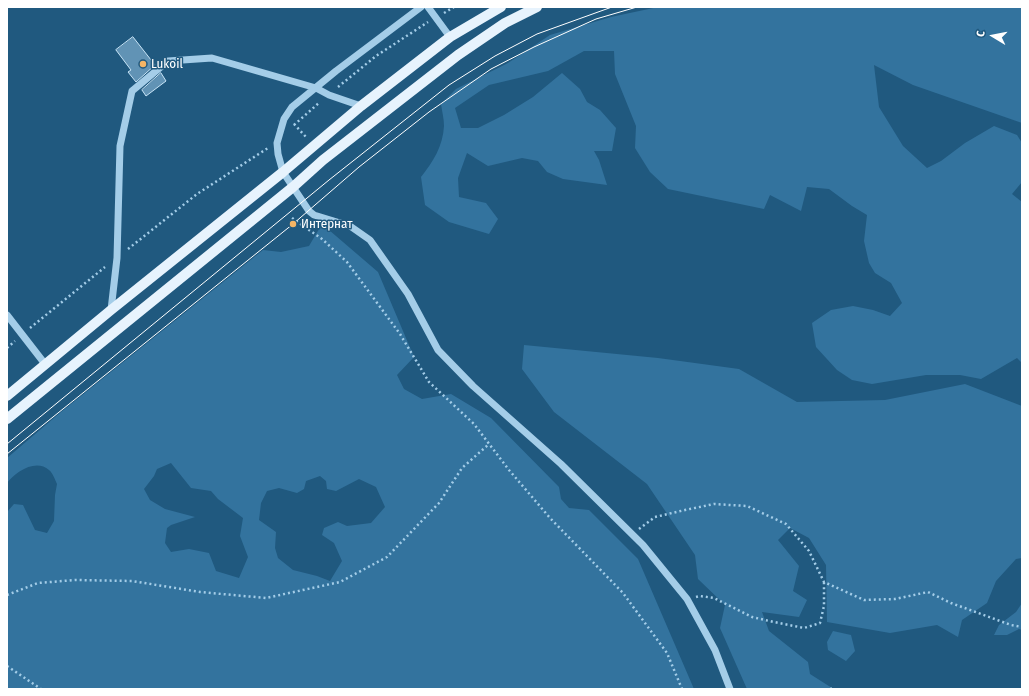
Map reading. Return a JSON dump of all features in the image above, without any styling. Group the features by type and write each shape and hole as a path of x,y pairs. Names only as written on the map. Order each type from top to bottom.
{"main road":[{"path":"7,396 111,310 283,172 361,106 450,37 501,7"},
{"path":"7,419 293,187 323,160 369,123 458,55 505,23 537,7"}],"street":[{"path":"421,7 336,71 292,107 284,119 277,142 278,154 283,172 309,211 314,215 350,226 370,240 408,294 438,350 473,386 561,464 644,545 687,599 715,650 730,689"},
{"path":"428,7 450,37"},
{"path":"111,310 117,258 120,146 132,92 168,61 212,58 316,88 329,95 361,106"},
{"path":"7,315 46,364"}],"path":[{"path":"7,348 197,194 277,142 294,124 376,56 454,7"},
{"path":"292,218 322,239 346,262 400,334 429,382 474,424 509,470 550,518 623,593 667,653 682,689"},
{"path":"7,595 38,584 75,580 132,581 200,592 266,598 340,582 387,557 439,503 462,468 489,444"},
{"path":"632,534 655,517 714,504 747,506 786,524 809,551 824,582 824,606 820,623 804,628 752,617 714,598 700,596 687,599"},
{"path":"824,582 864,600 894,599 928,592 951,603 1011,625 1022,627"},
{"path":"7,666 41,689"}],"shaded area":[{"path":"658,7 1022,7 1022,123 913,85 874,65 879,107 903,146 927,168 941,161 965,143 994,126 1017,135 1022,143 1022,182 1012,194 1022,202 1022,363 1017,358 981,379 960,375 926,375 872,384 852,380 837,370 816,347 812,323 831,310 853,306 873,310 890,316 902,303 891,283 875,273 869,263 864,241 867,215 829,189 807,187 801,211 770,195 764,209 668,189 650,172 635,148 636,126 615,74 614,51 584,51 548,71 489,85 455,108 461,128 478,128 504,115 533,97 562,73 580,89 587,102 600,110 616,128 612,151 594,151 599,160 607,185 563,179 547,172 538,161 522,158 488,166 467,153 458,178 459,197 486,203 498,219 489,234 449,222 425,205 421,177 430,166 442,140 444,126 441,104 456,89 508,63 550,35 611,17"},
{"path":"322,224 378,272 414,357 397,375 404,389 422,399 451,394 491,418 559,487 561,499 569,508 589,510 638,559 694,689 7,689 7,512 14,504 23,505 35,530 47,533 54,521 57,484 50,471 38,465 20,471 7,483 7,458 61,412 263,250 281,252 309,246","holes":["171,463 191,488 211,491 218,499 243,518 240,536 248,557 239,578 216,571 209,553 189,549 171,552 165,543 167,528 171,525 195,517 165,509 150,500 144,489 154,476 157,469","320,476 326,481 327,489 336,491 359,479 376,487 385,507 371,523 347,526 338,522 324,528 322,535 334,543 342,561 330,581 293,570 278,558 275,548 276,532 259,520 261,503 267,491 279,488 297,493 304,489 306,481"]},
{"path":"524,345 658,358 739,369 797,402 885,400 965,384 1022,406 1022,558 1016,559 996,581 987,603 962,620 958,637 937,625 890,633 827,622 826,565 809,538 790,528 778,540 799,566 793,591 807,600 799,617 762,612 769,631 808,662 810,674 832,688 839,689 747,689 720,628 725,605 698,579 695,555 647,484 554,412 522,369"},
{"path":"1022,603 1022,630 1019,629 1007,635 994,635 999,625 1016,612"},
{"path":"833,631 851,635 855,651 846,661 828,650 827,642"}],"building":[{"path":"133,37 155,65 136,82 128,72 131,70 116,50"},
{"path":"161,73 166,81 146,96 142,90"}],"tram line":[{"path":"7,444 329,180 449,85 495,56 537,34 612,7"},
{"path":"7,454 293,224 359,167 429,112 491,69 534,47 596,19 637,7"}],"place":[{"name":"Lukoil","path":"143,64"},
{"name":"Интернат","path":"293,224"}]}
